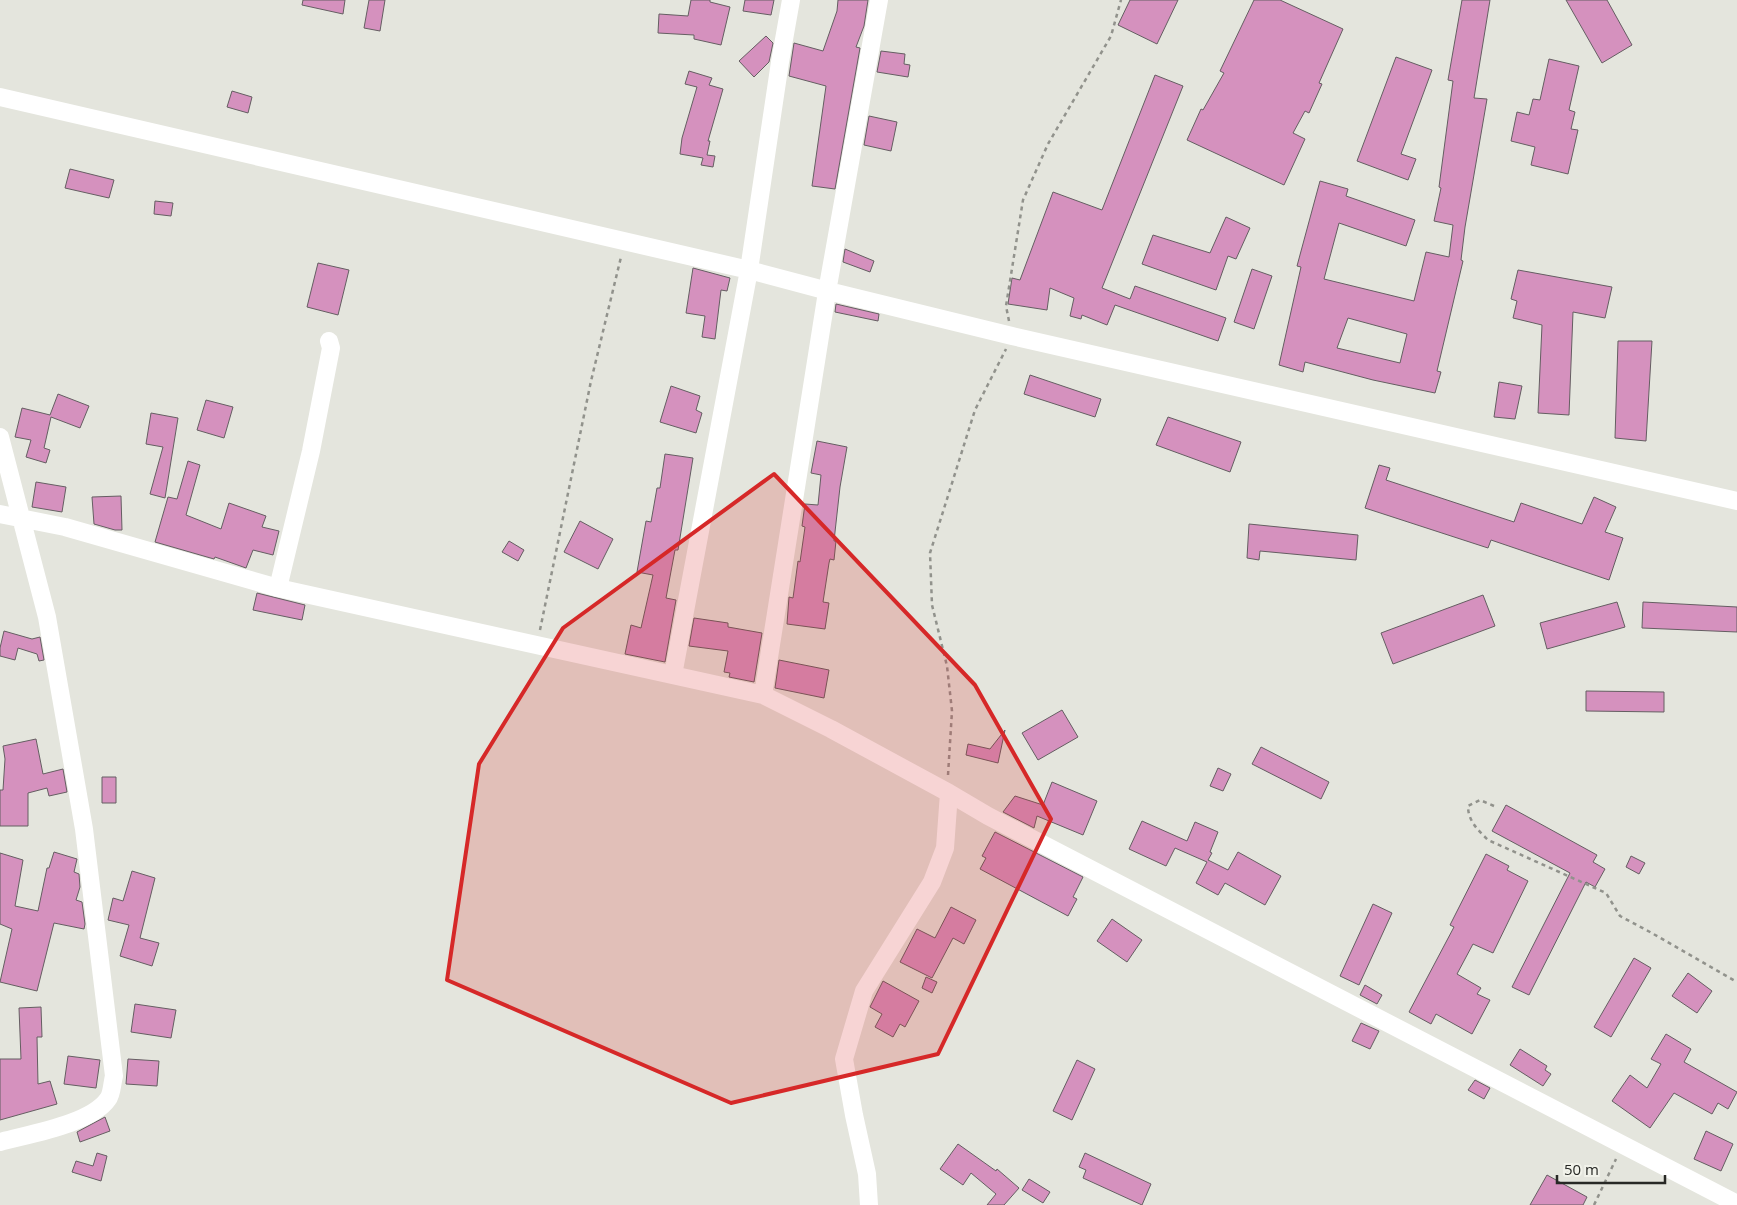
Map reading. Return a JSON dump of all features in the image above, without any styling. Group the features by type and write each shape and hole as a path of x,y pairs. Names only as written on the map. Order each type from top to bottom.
{"street":[{"path":"673,674 749,270 791,0"},
{"path":"763,695 828,292 879,0"},
{"path":"0,98 624,240 1012,336 1737,501"},
{"path":"278,588 311,451 331,348 330,341"},
{"path":"0,437 47,617 84,829 114,1076 110,1098 97,1112 76,1122 0,1142"},
{"path":"0,514 65,527 278,588 763,695 830,729 988,816 1737,1204"},
{"path":"869,1205 867,1174 844,1059 864,992 932,882 945,848 949,793"}],"path":[{"path":"949,793 948,761 952,711 948,666 932,605 930,553 975,410 1012,336 1006,306 1023,200 1048,144 1111,36 1122,0"},
{"path":"537,646 591,381 624,240"},
{"path":"1494,806 1480,800 1468,806 1468,814 1474,826 1488,840 1606,893 1620,916 1737,982"},
{"path":"1594,1205 1624,1145"}],"highlighted area":[{"path":"774,474 975,685 1051,819 938,1054 731,1103 447,980 479,764 563,628"}],"building":[{"path":"303,0 345,0 343,14 302,5"},
{"path":"369,0 385,0 380,31 364,28"},
{"path":"691,0 710,0 710,2 730,7 721,45 694,39 694,35 658,33 659,14 688,16"},
{"path":"745,0 774,0 771,15 743,11"},
{"path":"838,0 868,0 864,26 856,47 860,48 835,189 812,186 826,86 789,76 794,43 823,51 837,11"},
{"path":"1130,0 1178,0 1157,44 1118,25"},
{"path":"1254,0 1280,0 1343,29 1319,83 1322,84 1309,113 1305,111 1293,133 1305,139 1284,185 1187,140 1201,109 1203,110 1224,73 1220,71"},
{"path":"1462,0 1490,0 1474,98 1487,99 1465,227 1461,260 1463,261 1437,371 1441,372 1435,393 1373,380 1305,362 1303,372 1279,365 1301,267 1297,266 1320,181 1348,189 1346,196 1415,220 1406,246 1339,223 1324,279 1414,301 1426,252 1449,257 1453,225 1434,221 1441,188 1439,187 1453,81 1448,80","holes":["1348,318 1407,334 1400,363 1337,348"]},
{"path":"1566,0 1607,0 1632,45 1602,63"},
{"path":"766,36 773,43 769,62 754,77 739,61"},
{"path":"881,51 905,54 904,64 910,65 908,77 877,72"},
{"path":"1396,57 1432,70 1401,154 1416,159 1408,180 1357,161"},
{"path":"1549,59 1579,66 1569,110 1575,112 1571,129 1578,130 1568,174 1531,165 1535,147 1511,141 1517,112 1529,115 1533,99 1540,100"},
{"path":"689,71 712,78 709,85 723,89 708,141 710,141 707,155 715,156 713,167 701,165 703,158 680,154 682,138 697,87 685,84"},
{"path":"1155,75 1183,86 1102,288 1130,299 1135,286 1226,318 1218,341 1115,305 1107,325 1082,315 1081,319 1070,316 1074,298 1050,288 1047,310 1008,304 1012,278 1020,280 1053,192 1102,210"},
{"path":"232,91 252,97 248,113 227,107"},
{"path":"869,116 897,122 891,151 864,145"},
{"path":"70,169 114,180 109,198 65,188"},
{"path":"155,201 173,203 171,216 154,214"},
{"path":"1226,217 1250,228 1236,259 1228,256 1216,290 1142,264 1153,235 1210,253"},
{"path":"845,249 874,261 870,272 843,262"},
{"path":"318,263 349,270 338,315 307,307"},
{"path":"693,268 730,278 727,291 721,290 715,339 702,337 705,316 686,313"},
{"path":"1252,269 1272,276 1254,329 1234,322"},
{"path":"1518,270 1612,287 1605,318 1573,312 1569,415 1538,413 1542,325 1513,318 1517,301 1511,299"},
{"path":"836,304 879,314 878,321 835,312"},
{"path":"1618,341 1652,341 1646,441 1615,438"},
{"path":"1030,375 1101,399 1095,417 1024,394"},
{"path":"1499,382 1522,386 1515,419 1494,417"},
{"path":"671,386 700,396 696,410 702,413 696,433 660,422"},
{"path":"58,394 89,406 80,428 51,417 44,448 50,450 46,463 26,457 31,440 15,437 22,408 50,415"},
{"path":"206,400 233,407 224,438 197,430"},
{"path":"151,413 178,418 165,498 150,494 163,447 146,444"},
{"path":"1168,417 1241,442 1230,472 1156,445"},
{"path":"817,441 847,447 840,487 834,541 836,541 834,560 830,559 823,602 829,603 825,629 787,624 789,597 793,598 798,561 800,562 805,527 802,526 805,504 818,505 821,475 811,473"},
{"path":"665,454 693,458 678,550 675,550 666,598 676,600 665,662 625,654 631,625 641,628 653,575 637,572 646,521 651,522 657,488 660,488"},
{"path":"188,461 200,465 186,515 221,529 229,503 266,516 262,527 279,531 273,555 253,550 246,568 215,557 214,559 155,542 168,497 177,499"},
{"path":"1379,465 1390,468 1386,480 1514,522 1521,503 1582,524 1594,497 1616,507 1605,532 1623,538 1609,580 1491,540 1488,548 1365,508"},
{"path":"36,482 66,487 62,512 32,507"},
{"path":"121,496 122,530 94,524 92,497"},
{"path":"580,521 613,539 598,569 564,552"},
{"path":"1249,524 1358,535 1356,560 1260,551 1259,560 1247,558"},
{"path":"509,541 524,550 518,561 502,552"},
{"path":"257,593 305,605 302,620 253,610"},
{"path":"1483,595 1495,626 1393,664 1381,633"},
{"path":"1617,602 1625,627 1547,649 1540,623"},
{"path":"1643,602 1737,607 1737,632 1642,628"},
{"path":"694,618 728,623 728,627 762,633 754,682 729,677 730,673 724,672 728,651 689,646"},
{"path":"4,631 32,639 40,637 44,660 39,661 37,654 18,648 15,660 0,656"},
{"path":"779,660 829,670 824,698 775,688"},
{"path":"1586,691 1664,692 1664,712 1586,711"},
{"path":"1062,710 1078,737 1038,760 1022,733"},
{"path":"1005,730 998,763 966,755 968,744 990,749"},
{"path":"36,739 43,774 63,769 67,792 49,796 47,788 28,793 28,826 0,826 0,790 3,790 5,759 3,746"},
{"path":"1261,747 1329,782 1321,799 1252,764"},
{"path":"1218,768 1231,774 1223,791 1210,786"},
{"path":"102,777 116,777 116,803 102,803"},
{"path":"1052,782 1097,801 1083,835 1037,816 1034,828 1003,812 1015,796 1043,805"},
{"path":"1506,805 1597,855 1593,862 1605,869 1595,887 1586,882 1529,995 1512,987 1570,873 1492,831"},
{"path":"1142,821 1187,841 1195,822 1218,832 1208,860 1228,870 1238,852 1281,876 1265,905 1225,883 1218,895 1196,883 1207,862 1175,848 1166,866 1129,849"},
{"path":"995,832 1083,877 1073,897 1077,899 1068,916 980,869 986,858 982,856"},
{"path":"54,852 77,859 74,872 79,874 80,887 76,900 82,902 84,929 54,923 37,991 0,982 12,929 0,924 0,853 23,860 15,906 38,911 47,868 49,868"},
{"path":"1486,854 1509,866 1507,870 1528,881 1493,953 1473,944 1457,974 1481,988 1477,994 1490,1000 1472,1034 1436,1014 1431,1024 1409,1012 1454,927 1450,925"},
{"path":"1631,856 1645,863 1639,874 1626,867"},
{"path":"132,871 155,878 140,938 159,943 152,966 120,956 129,925 108,920 113,898 123,901"},
{"path":"1373,904 1392,913 1359,985 1340,976"},
{"path":"951,907 976,920 964,944 953,938 932,978 900,962 917,929 935,938"},
{"path":"1112,919 1142,940 1127,962 1097,941"},
{"path":"1634,958 1651,968 1611,1037 1594,1027"},
{"path":"1688,973 1712,991 1697,1013 1672,996"},
{"path":"926,977 937,982 932,993 922,988"},
{"path":"883,981 919,1001 905,1027 900,1024 893,1037 875,1027 882,1014 870,1007"},
{"path":"1365,985 1382,995 1377,1004 1360,995"},
{"path":"135,1004 176,1010 171,1038 131,1032"},
{"path":"41,1007 42,1037 37,1037 38,1084 50,1081 57,1104 0,1120 0,1059 21,1059 19,1008"},
{"path":"1361,1023 1379,1031 1370,1049 1352,1041"},
{"path":"1666,1034 1691,1049 1684,1062 1737,1092 1728,1109 1718,1103 1712,1114 1674,1093 1650,1128 1612,1101 1630,1075 1647,1088 1661,1064 1651,1059"},
{"path":"1520,1049 1547,1066 1545,1070 1551,1074 1543,1086 1510,1065"},
{"path":"68,1056 100,1060 96,1088 64,1084"},
{"path":"128,1059 159,1061 157,1086 126,1084"},
{"path":"1077,1060 1095,1069 1072,1120 1053,1111"},
{"path":"1475,1080 1490,1088 1484,1099 1468,1090"},
{"path":"105,1117 110,1131 80,1142 77,1132"},
{"path":"1706,1131 1733,1144 1721,1171 1694,1159"},
{"path":"958,1144 996,1171 997,1169 1019,1188 1004,1205 987,1205 996,1194 971,1173 963,1185 940,1169"},
{"path":"97,1153 107,1156 101,1181 72,1172 76,1161 93,1166"},
{"path":"1085,1153 1151,1184 1142,1205 1083,1178 1086,1170 1079,1167"},
{"path":"1547,1175 1587,1197 1583,1205 1530,1205"},
{"path":"1029,1179 1050,1192 1043,1203 1022,1190"}]}
